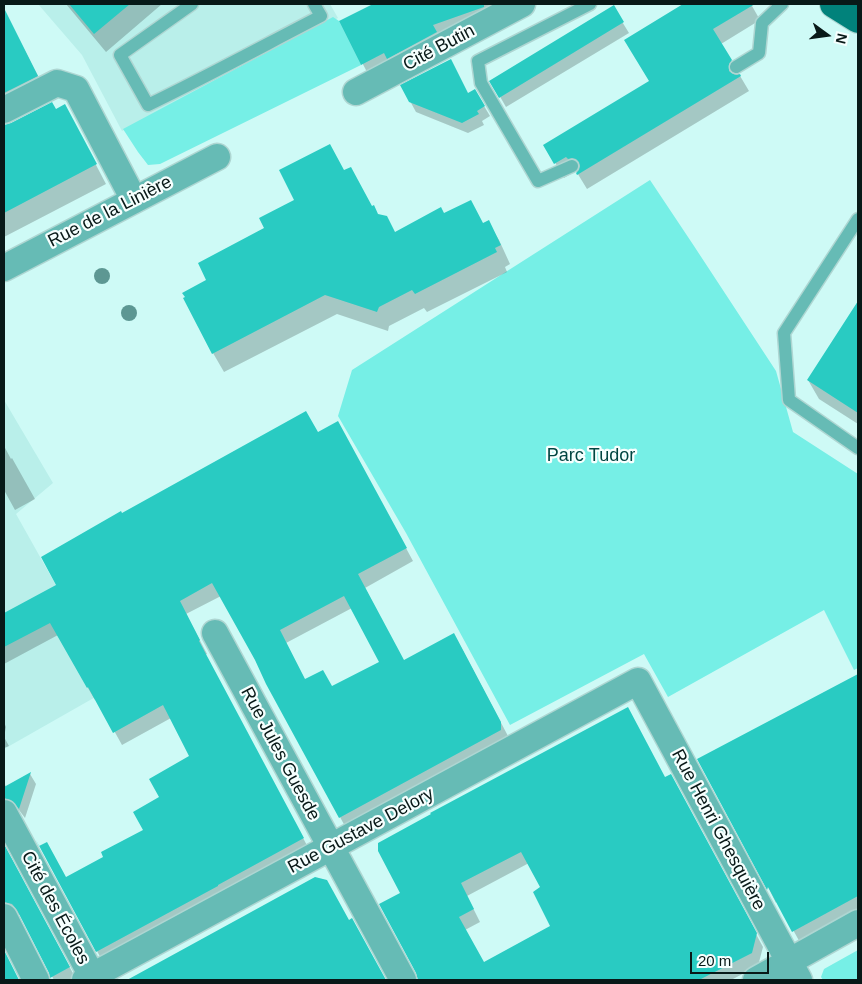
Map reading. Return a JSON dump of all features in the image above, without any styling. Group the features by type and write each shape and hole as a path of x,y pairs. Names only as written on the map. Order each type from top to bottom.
{"main road":[{"path":"834,4 858,20"}],"street":[{"name":"Cité Butin","path":"356,92 522,4"},
{"path":"4,110 57,83 76,89 134,200"},
{"name":"Rue de la Linière","path":"4,268 217,157"},
{"name":"Rue Jules Guesde","path":"215,633 403,980"},
{"name":"Rue Gustave Delory","path":"89,978 638,681"},
{"name":"Rue Henri Ghesquière","path":"638,681 794,971"},
{"name":"Cité des Écoles","path":"4,812 89,978"},
{"path":"4,917 36,980"},
{"path":"756,980 794,971 858,923"}],"lane":[{"path":"192,4 120,55 148,106 320,16 314,4"},
{"path":"572,166 538,181 481,83 478,62 590,4"},
{"path":"736,67 759,53 762,23 782,4"},
{"path":"858,219 784,334 789,400 858,448"}],"shaded area":[{"path":"38,4 330,4 338,18 122,131 82,55"},
{"path":"4,400 53,483 16,514 113,687 4,749"}],"green space":[{"path":"333,17 339,21 361,65 160,164 148,165 123,129"},
{"name":"Parc Tudor","path":"650,180 776,371 793,432 858,474 858,668 854,670 824,610 668,697 644,654 510,725 406,533 338,416 352,370"},
{"path":"858,950 858,980 823,980 821,977 824,969"}],"building":[{"path":"69,4 130,4 94,34"},
{"path":"373,4 484,4 484,7 433,25 437,32 387,59 384,53 361,65 339,21"},
{"path":"683,4 755,4 713,29 732,60 729,64 729,71 741,76 577,175 576,173 580,166 576,159 568,159 566,157 554,164 543,145 649,81 624,40"},
{"path":"614,5 624,22 499,98 489,81"},
{"path":"4,8 38,76 4,93"},
{"path":"451,59 468,93 475,89 485,106 477,111 479,114 462,123 409,102 400,85"},
{"path":"52,102 56,109 65,104 97,164 4,213 4,125"},
{"path":"330,144 344,170 351,167 372,206 374,205 378,214 387,216 395,232 441,207 444,213 471,200 483,223 489,220 501,245 495,248 497,252 415,294 412,290 379,307 377,312 325,295 212,354 182,293 206,280 198,263 264,228 259,218 294,200 279,170"},
{"path":"858,301 858,413 807,380"},
{"path":"306,411 318,432 338,421 407,548 358,574 404,660 454,633 501,722 501,730 339,818 212,583 180,601 199,641 304,838 96,952 39,846 47,842 66,877 103,857 101,852 143,830 133,812 159,797 149,779 189,756 163,705 113,733 50,623 4,647 4,613 56,585 41,557 121,511 122,513","holes":["344,596 379,662 332,686 323,670 305,679 280,630"]},
{"path":"858,674 858,896 792,932 768,887 767,890 697,759"},
{"path":"628,707 665,777 671,774 757,933 752,953 699,980 418,980 379,904 400,893 378,851 378,843 430,813","holes":["521,852 540,887 533,892 550,926 484,962 459,917 474,909 461,883"]},
{"path":"31,772 19,809 12,801 4,798 4,787"},
{"path":"4,844 70,967 50,978 17,910 12,904 4,902"},
{"path":"315,877 327,880 349,920 352,918 386,980 127,980"},
{"path":"4,950 19,980 4,980"}]}
